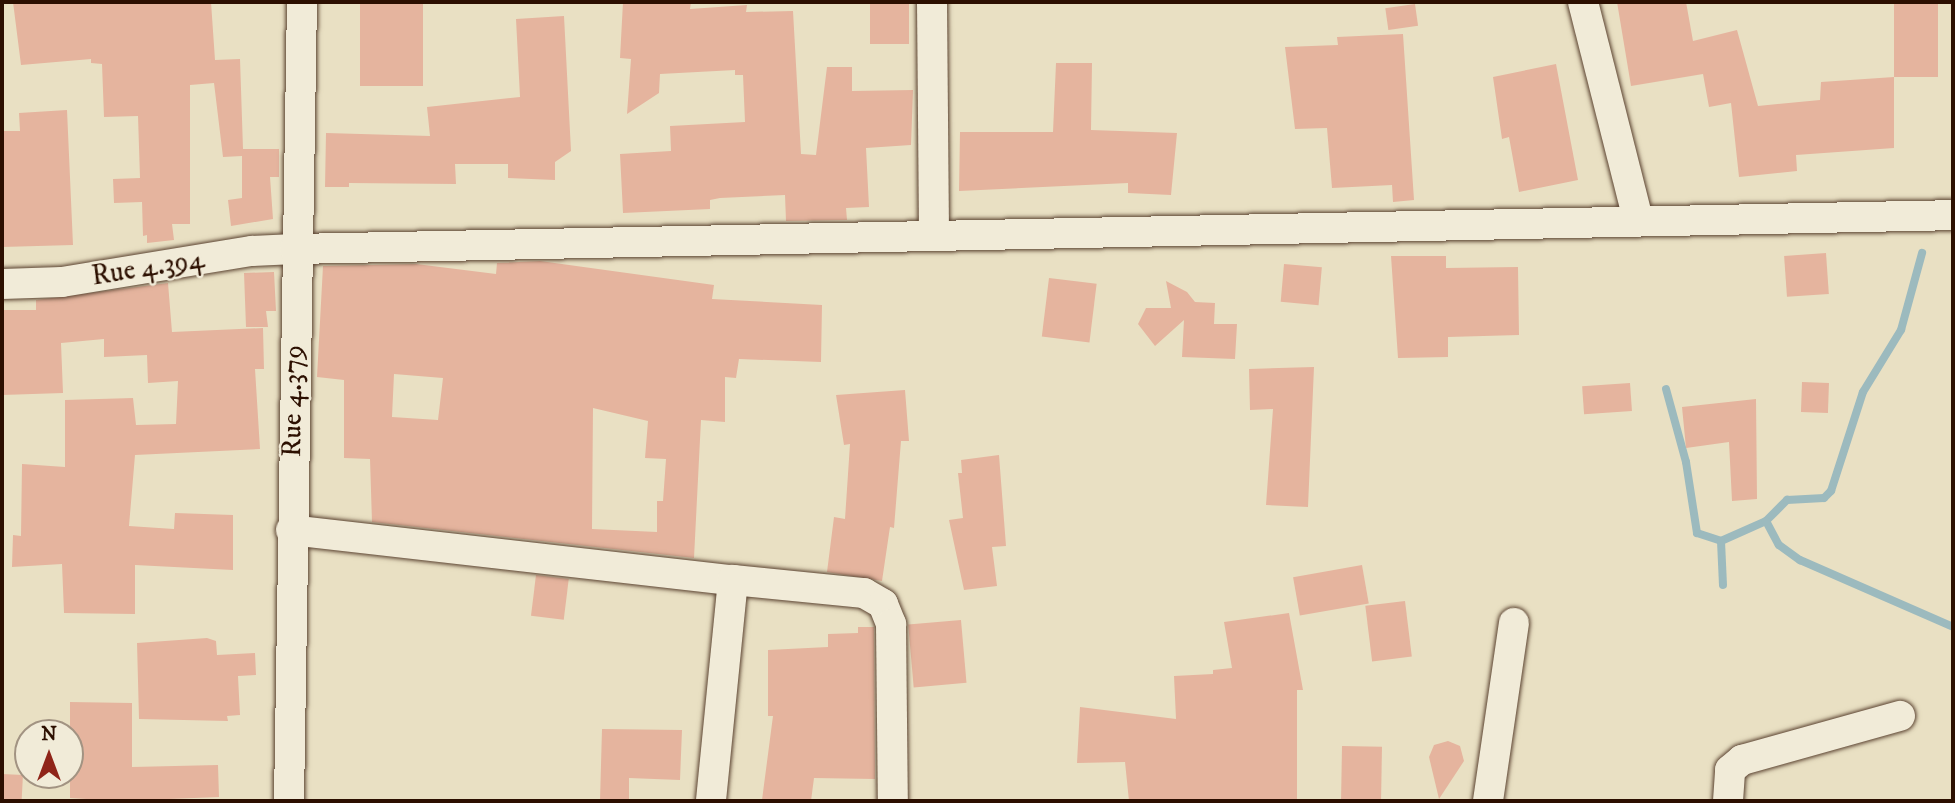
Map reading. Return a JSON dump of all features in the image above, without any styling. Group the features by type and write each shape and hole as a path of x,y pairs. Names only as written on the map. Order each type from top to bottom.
{"street":[{"name":"Rue 4.379","path":"289,801 295,249 302,2"},
{"path":"932,2 934,234"},
{"path":"1583,2 1638,219"},
{"name":"Rue 4.394","path":"2,284 62,282 252,251 295,249 1638,219 1953,215"},
{"path":"292,530 864,593 883,604 891,624 893,801"},
{"path":"711,801 733,580"},
{"path":"1488,801 1514,623"},
{"path":"1728,801 1730,770 1742,760 1900,716"}],"building":[{"path":"13,2 211,2 215,60 240,59 243,149 279,149 279,177 270,177 273,219 231,226 228,200 242,198 242,156 223,157 214,83 190,85 190,224 172,224 174,240 147,243 147,235 143,236 142,202 114,203 113,179 140,178 138,116 104,117 102,64 91,63 91,59 21,65"},
{"path":"360,2 423,2 423,86 360,86"},
{"path":"623,2 691,2 690,9 747,5 746,12 793,11 801,154 816,155 827,67 852,67 852,91 913,90 911,145 866,148 869,207 846,208 847,220 786,221 785,195 720,198 710,200 710,209 623,213 620,154 671,151 670,126 745,122 743,75 735,75 735,70 660,74 659,93 627,114 631,59 620,58"},
{"path":"870,2 909,2 909,44 870,44"},
{"path":"1617,2 1686,2 1693,41 1737,30 1758,106 1820,100 1821,82 1894,77 1894,148 1796,155 1797,171 1739,177 1731,103 1709,107 1703,74 1631,86"},
{"path":"1894,2 1938,2 1938,77 1894,77"},
{"path":"1415,4 1418,26 1388,30 1385,8"},
{"path":"564,16 571,151 555,162 555,180 508,178 508,164 455,164 456,184 349,183 349,187 325,187 326,133 430,136 427,107 520,97 516,19"},
{"path":"1403,34 1414,200 1393,202 1392,185 1332,188 1327,128 1295,129 1285,47 1338,45 1337,37"},
{"path":"1056,63 1092,63 1091,130 1177,133 1171,195 1128,193 1128,183 959,191 960,132 1053,132"},
{"path":"1556,64 1578,180 1519,192 1509,137 1502,139 1493,77"},
{"path":"67,110 73,245 2,247 2,131 20,131 19,113"},
{"path":"1826,253 1829,294 1787,297 1784,256"},
{"path":"1391,256 1446,256 1446,268 1518,267 1519,335 1448,337 1448,357 1398,358"},
{"path":"540,261 714,285 712,299 822,305 821,362 739,359 736,378 725,377 725,422 701,420 694,558 372,522 370,459 344,458 344,380 317,377 323,266 416,264 496,274 497,263","holes":["394,374 443,378 438,420 392,417","593,408 648,421 645,458 666,459 663,501 657,501 657,532 592,529"]},
{"path":"1284,264 1322,267 1319,305 1281,302"},
{"path":"274,272 276,311 266,311 268,327 246,327 244,273"},
{"path":"1049,278 1097,284 1089,342 1042,337"},
{"path":"1166,281 1187,292 1195,302 1215,303 1214,324 1237,324 1235,359 1182,357 1184,320 1155,346 1138,324 1146,308 1171,308"},
{"path":"168,283 172,332 263,328 264,369 255,369 260,449 135,455 129,526 174,529 175,513 233,515 233,570 135,565 135,614 64,613 62,564 12,567 13,535 21,536 22,464 65,467 65,400 133,398 136,425 176,424 178,381 148,383 147,355 104,357 104,339 61,343 63,393 2,395 2,310 36,310 36,300"},
{"path":"1314,367 1308,507 1266,505 1273,409 1250,410 1249,369"},
{"path":"1802,382 1829,383 1828,413 1801,412"},
{"path":"1630,383 1632,411 1584,414 1582,386"},
{"path":"905,390 909,441 901,441 894,528 890,527 882,581 827,572 834,517 845,519 850,444 844,445 836,395"},
{"path":"1756,399 1757,499 1732,501 1729,442 1686,448 1682,407"},
{"path":"999,455 1006,546 992,547 997,586 964,590 949,520 963,518 958,473 962,473 961,460"},
{"path":"1362,565 1369,603 1300,616 1293,577"},
{"path":"536,575 569,579 564,620 531,616"},
{"path":"1405,601 1412,657 1372,661 1365,606"},
{"path":"1289,613 1303,690 1297,690 1297,801 1129,801 1125,762 1077,763 1080,707 1176,719 1174,676 1213,674 1213,670 1232,668 1224,622"},
{"path":"961,620 966,683 914,687 908,625"},
{"path":"858,627 874,627 875,779 814,778 811,801 762,800 773,716 768,716 768,650 828,647 828,634 858,633"},
{"path":"207,638 216,641 217,655 255,653 256,675 238,676 240,715 227,716 228,721 139,719 137,643"},
{"path":"70,702 132,703 132,767 218,765 219,797 119,801 70,798 70,789 84,789 84,719 70,719"},
{"path":"602,729 682,730 680,780 629,778 629,801 600,801"},
{"path":"1448,741 1460,746 1464,761 1439,799 1429,757 1434,745"},
{"path":"1342,746 1382,747 1381,801 1341,801"},
{"path":"2,774 14,775 14,789 22,789 22,801 2,801"}],"waterway":[{"path":"1666,389 1686,462 1697,533 1721,541 1766,521 1787,500 1824,498 1831,491 1863,392 1901,330 1922,253"},
{"path":"1766,521 1779,545 1800,560 1953,627"},
{"path":"1721,541 1723,585"}]}
